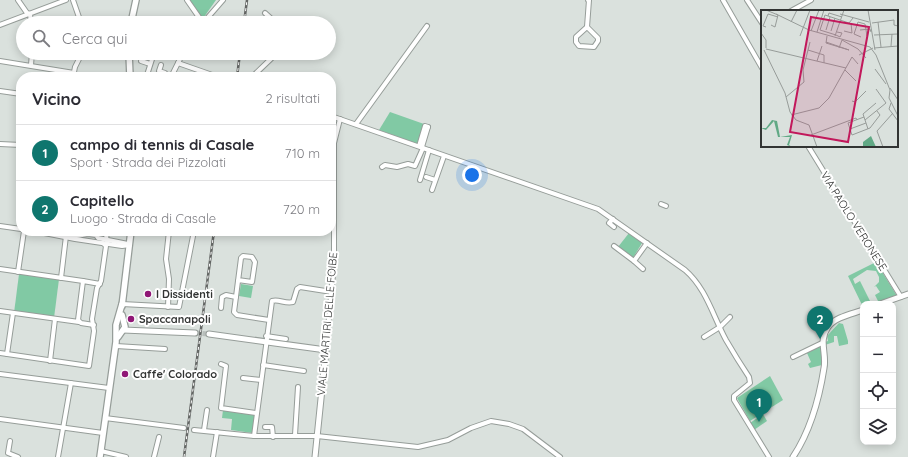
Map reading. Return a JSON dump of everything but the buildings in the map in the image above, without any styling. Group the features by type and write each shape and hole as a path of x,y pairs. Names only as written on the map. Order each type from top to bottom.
{"main road":[{"path":"133,16 136,0"},
{"path":"129,60 130,72"},
{"path":"100,457 109,388 116,346 121,327 122,304 131,236"}],"street":[{"path":"18,0 27,13 30,14"},
{"path":"25,16 66,0"},
{"path":"73,0 79,16"},
{"path":"187,0 198,16"},
{"path":"209,16 223,0"},
{"path":"587,27 598,38 598,41 594,47 579,46 576,42 576,37 587,27 588,0"},
{"path":"724,0 761,66"},
{"path":"747,0 761,21"},
{"path":"792,10 803,2 811,0"},
{"path":"265,13 268,16"},
{"path":"0,25 16,19"},
{"path":"356,124 416,47 427,26"},
{"path":"31,60 31,65"},
{"path":"75,72 79,60"},
{"path":"141,60 150,64"},
{"path":"147,72 151,60"},
{"path":"171,72 180,60"},
{"path":"257,72 270,60"},
{"path":"0,61 31,65 61,72"},
{"path":"178,63 204,72"},
{"path":"161,65 159,70 163,72"},
{"path":"0,91 16,93"},
{"path":"336,118 598,209 685,270 696,282 749,377 750,383 734,396 734,400 769,457"},
{"name":"VIALE MARTIRI DELLE FOIBE","path":"336,139 340,119"},
{"path":"382,167 385,165 397,167 408,164 416,166 425,126 428,127"},
{"path":"0,144 16,145"},
{"name":"VIA PAOLO VERONESE","path":"809,147 901,297"},
{"path":"420,180 429,150"},
{"path":"432,190 444,156"},
{"path":"426,177 436,180"},
{"path":"661,204 666,206"},
{"path":"613,219 609,223 614,227"},
{"path":"0,226 16,228"},
{"path":"18,272 23,236"},
{"path":"61,278 68,236 105,241"},
{"path":"93,236 122,246 130,245"},
{"path":"0,353 89,366 94,325 92,319 97,288 100,284 106,246 106,236"},
{"path":"168,236 166,259 169,279 168,307"},
{"path":"122,304 179,307 193,236"},
{"name":"VIALE MARTIRI DELLE FOIBE","path":"315,457 332,292 334,236"},
{"path":"634,261 647,243"},
{"path":"614,246 643,268"},
{"path":"238,280 252,282 255,262 252,257 243,256 241,258 238,280 234,312 235,314 268,320"},
{"path":"0,269 100,284"},
{"path":"79,322 83,281"},
{"path":"254,436 256,413 264,365 268,320 272,301 276,300 288,303 293,302 297,289 300,287 332,292"},
{"path":"889,301 908,294"},
{"path":"221,308 222,297 226,295 236,297"},
{"path":"0,311 94,325"},
{"path":"793,457 808,434 817,402 825,366 822,343 825,333 834,321 860,311"},
{"path":"7,354 13,313"},
{"path":"704,337 720,327 730,317"},
{"path":"50,361 56,319"},
{"path":"121,327 195,333"},
{"path":"209,334 326,350"},
{"path":"266,336 286,339"},
{"path":"793,357 822,343"},
{"path":"116,346 164,349"},
{"path":"221,364 226,366 221,408 256,413"},
{"path":"264,365 304,372"},
{"path":"0,374 109,388"},
{"path":"243,378 261,380"},
{"path":"58,457 71,383"},
{"path":"296,435 298,388"},
{"path":"204,430 207,410"},
{"path":"105,418 184,428"},
{"path":"0,419 103,433"},
{"path":"194,430 273,437 296,435 317,436 418,447 448,440 483,423 496,422 523,429 560,457"},
{"path":"265,427 272,427 273,437"},
{"path":"213,457 217,432"},
{"path":"154,457 159,437"},
{"path":"10,441 8,453 18,457"},
{"path":"101,451 126,457"}],"green space":[{"path":"190,0 216,0 205,16 199,16"},
{"path":"390,112 424,124 418,144 379,130"},
{"path":"629,233 642,243 633,258 618,247"},
{"path":"876,262 897,296 884,301 878,301 875,295 880,292 876,286 874,287 879,282 879,277 876,271 867,270 853,279 855,284 860,281 870,301 860,301 848,276"},
{"path":"19,274 59,279 54,318 14,313"},
{"path":"241,284 253,286 251,298 239,296"},
{"path":"839,323 843,324 848,344 839,346 837,336 834,336 834,342 825,345 825,342 828,341 827,336"},
{"path":"821,346 822,365 810,368 808,364 811,362 807,353"},
{"path":"770,376 783,400 750,421 737,398"},
{"path":"223,410 255,414 253,433 231,430 232,419 222,418"},
{"path":"763,414 767,421 754,430 750,423"}],"tunnel":[{"path":"195,333 209,334"}],"railway":[{"path":"245,16 247,0"},
{"path":"238,72 239,60"},
{"path":"184,457 213,236"}],"place":[{"name":"I Dissidenti","path":"148,294"},
{"name":"Spaccanapoli","path":"131,319"},
{"name":"Capitello","path":"820,339"},
{"name":"Caffe' Colorado","path":"125,374"},
{"name":"campo di tennis di Casale","path":"759,422"}]}
